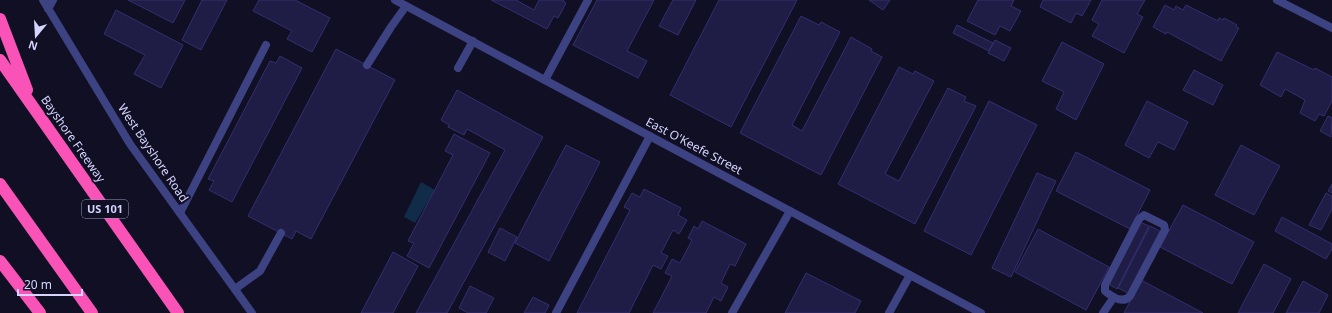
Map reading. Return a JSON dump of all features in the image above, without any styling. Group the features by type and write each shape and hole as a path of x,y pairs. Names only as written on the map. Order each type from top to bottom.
{"highway":[{"path":"0,20 32,104"},
{"name":"Bayshore Freeway","path":"0,60 178,313"},
{"path":"0,184 92,313"},
{"path":"0,261 40,313"}],"street":[{"name":"West Bayshore Road","path":"43,0 130,144 252,313"},
{"path":"48,9 53,0"},
{"name":"East O'Keefe Street","path":"395,0 981,313"},
{"path":"545,80 588,0"},
{"path":"1277,0 1332,28"},
{"path":"367,65 406,6"},
{"path":"458,68 472,41"},
{"path":"180,212 266,45"},
{"path":"556,313 650,136"},
{"path":"732,313 790,211"},
{"path":"1144,215 1148,216 1164,225 1165,230 1130,296 1125,300 1114,297 1105,291 1105,285 1139,219 1144,215"},
{"path":"235,290 260,271 281,233"},
{"path":"889,313 910,275"},
{"path":"1103,313 1114,297"}],"water":[{"path":"421,182 435,190 415,223 404,217"}],"building":[{"path":"128,0 185,0 173,23"},
{"path":"202,0 227,0 201,50 182,40"},
{"path":"259,0 295,0 330,18 312,52 287,39 292,31 253,11"},
{"path":"491,0 516,0 534,10 539,0 564,0 563,1 566,3 558,18 554,16 547,29"},
{"path":"597,0 654,0 627,51 647,61 638,78 573,45"},
{"path":"673,0 696,0 678,35 659,26"},
{"path":"719,0 797,0 731,127 670,95"},
{"path":"869,0 890,0 883,10"},
{"path":"978,0 1014,0 1011,6 1021,11 1010,31 1000,26 995,35 967,21"},
{"path":"1043,0 1091,0 1082,16 1076,13 1071,23 1040,7"},
{"path":"1102,0 1145,0 1137,14 1143,17 1124,53 1092,36 1099,24 1092,20"},
{"path":"1165,5 1174,10 1176,6 1183,10 1186,5 1218,21 1219,18 1223,20 1224,18 1237,25 1236,27 1239,28 1221,61 1167,32 1166,34 1153,27"},
{"path":"116,10 183,45 161,88 134,74 145,55 104,34"},
{"path":"801,16 819,25 821,22 840,32 792,125 802,131 851,37 872,49 871,51 882,57 821,175 740,133"},
{"path":"957,25 993,43 989,51 953,33"},
{"path":"995,40 1011,48 1004,61 988,53"},
{"path":"1062,42 1104,64 1076,120 1056,109 1064,92 1042,81"},
{"path":"336,49 395,80 311,239 296,231 292,239 248,216"},
{"path":"1277,52 1332,77 1332,101 1324,116 1319,114 1315,121 1300,113 1305,100 1285,89 1281,97 1260,85"},
{"path":"280,56 302,68 232,202 209,190 214,181 208,179 270,61 276,63"},
{"path":"899,67 913,74 915,71 934,81 885,174 899,181 948,88 966,97 964,101 976,106 915,224 838,184"},
{"path":"1194,70 1223,85 1213,105 1183,90"},
{"path":"457,90 543,137 447,313 416,313 505,150 467,129 464,135 448,127 449,125 441,120"},
{"path":"989,101 1037,125 971,255 924,231"},
{"path":"1147,101 1188,122 1174,150 1158,142 1149,158 1125,145"},
{"path":"1328,116 1332,118 1331,137 1320,131"},
{"path":"454,134 490,153 429,268 407,256 414,243 408,241 453,155 445,151"},
{"path":"566,145 600,162 549,261 515,243"},
{"path":"1241,145 1280,166 1254,215 1215,195"},
{"path":"1076,152 1150,190 1130,229 1056,191"},
{"path":"1037,173 1056,181 1011,277 992,268"},
{"path":"1332,184 1332,193 1328,191"},
{"path":"644,189 681,208 678,215 687,220 679,234 673,230 661,253 668,256 661,269 653,265 629,313 577,313 630,210 624,207 632,193 640,197"},
{"path":"1326,193 1332,196 1332,209 1321,230 1309,225"},
{"path":"1183,205 1254,242 1232,284 1160,247"},
{"path":"1282,217 1332,244 1332,249 1326,259 1275,231"},
{"path":"702,221 746,244 735,266 730,264 721,283 728,287 721,301 714,297 706,313 653,313 672,276 665,273 672,259 680,263 692,240 688,238 694,226 698,229"},
{"path":"1140,222 1149,226 1117,289 1108,284"},
{"path":"1150,226 1160,231 1128,293 1118,288"},
{"path":"500,228 517,237 505,261 488,252"},
{"path":"1038,229 1109,267 1086,310 1015,272"},
{"path":"393,252 418,266 393,313 361,313"},
{"path":"1264,264 1291,279 1273,313 1238,313"},
{"path":"806,273 861,301 855,313 785,313"},
{"path":"1141,280 1203,313 1124,313"},
{"path":"1303,281 1328,295 1319,313 1286,313"},
{"path":"470,286 494,298 486,313 468,313 459,308"},
{"path":"533,297 549,305 545,313 524,313"}]}
